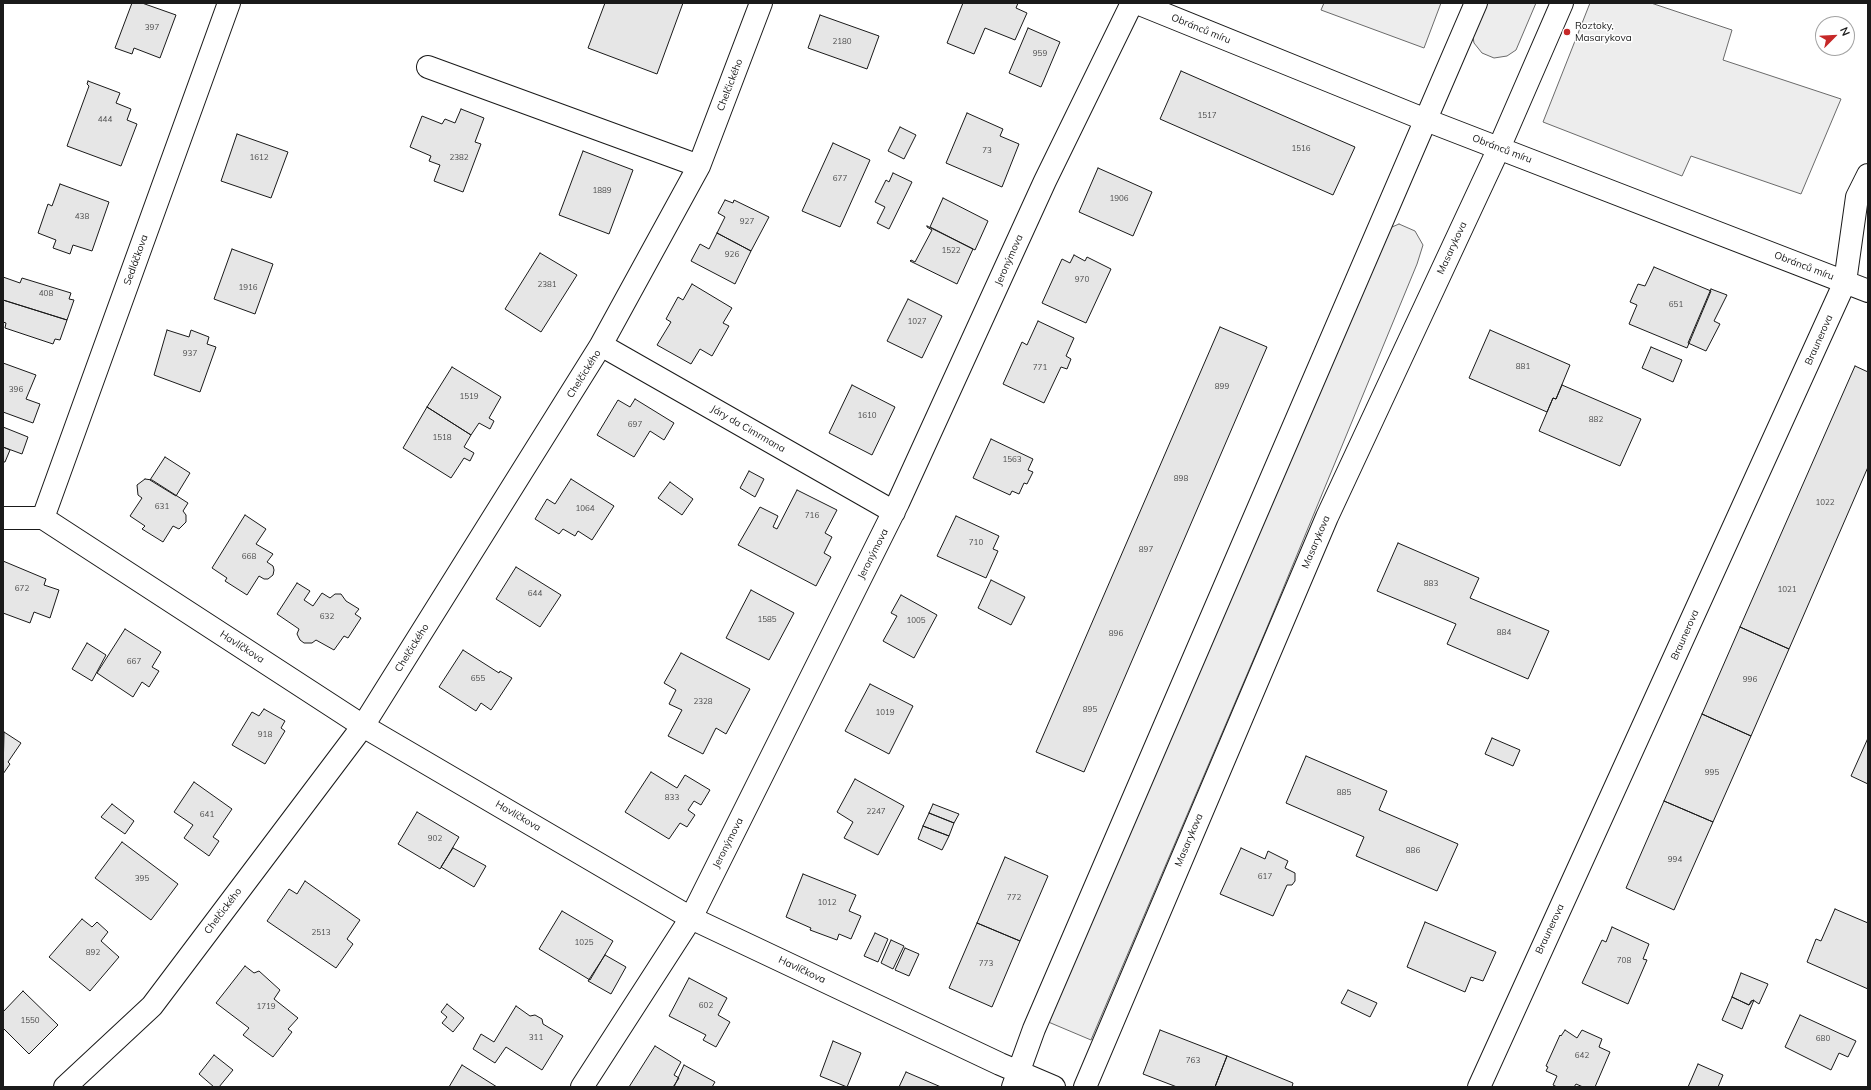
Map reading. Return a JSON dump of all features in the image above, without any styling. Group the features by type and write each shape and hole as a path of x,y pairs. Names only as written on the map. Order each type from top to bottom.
{"street":[{"name":"Sedláčkova","path":"43,518 229,3"},
{"name":"Chelčického","path":"65,1087 152,1006 363,726 602,345 699,166 761,3"},
{"name":"Jeronýmova","path":"582,1087 691,918 894,512 1045,181 1132,3"},
{"name":"Obránců míru","path":"1137,3 1426,120 1868,291"},
{"path":"1016,1080 1038,1022 1476,3"},
{"name":"Masarykova","path":"1085,1087 1327,516 1499,148 1562,3"},
{"path":"428,67 699,166"},
{"name":"Braunerova","path":"1479,1087 1845,282 1857,197 1868,175"},
{"name":"Járy da Cimrmana","path":"602,345 894,512"},
{"path":"3,518 43,518"},
{"name":"Havlíčkova","path":"43,518 363,726 691,918 1016,1080 1054,1087"}],"shaded area":[{"path":"1324,3 1441,3 1424,48 1321,10"},
{"path":"1485,3 1536,3 1516,50 1507,56 1494,58 1482,53 1474,43 1472,32"},
{"path":"1590,3 1651,3 1732,30 1723,60 1841,99 1801,194 1691,156 1682,176 1543,122"},
{"path":"1399,224 1415,231 1423,245 1417,264 1266,630 1091,1040 1046,1021 1385,230"}],"building":[{"path":"132,3 142,3 176,15 160,58 134,48 132,54 115,48"},
{"path":"605,3 683,3 657,74 588,48"},
{"path":"963,3 1018,3 1016,8 1027,13 1015,40 985,28 974,54 947,43"},
{"path":"820,15 879,36 867,69 808,48"},
{"path":"1028,28 1060,42 1041,87 1009,73"},
{"path":"1181,71 1355,147 1333,195 1160,119"},
{"path":"88,81 120,93 116,103 131,109 127,120 137,124 121,166 67,146 89,86 87,84"},
{"path":"461,109 484,118 475,142 481,144 463,192 434,181 440,165 429,161 431,156 410,147 422,116 442,124 445,119 455,123"},
{"path":"967,113 1003,129 1000,136 1019,144 1002,187 946,163"},
{"path":"900,127 916,135 904,159 888,151"},
{"path":"237,134 288,152 271,198 221,181"},
{"path":"833,143 870,160 840,227 802,211"},
{"path":"583,151 633,170 609,234 559,215"},
{"path":"1098,168 1152,192 1133,236 1079,212"},
{"path":"893,173 912,182 889,229 877,223 885,207 875,202 886,180 889,182"},
{"path":"60,184 109,202 92,251 73,245 70,254 53,248 56,240 38,233 48,204 52,206"},
{"path":"943,198 988,221 975,250 930,227"},
{"path":"725,200 733,203 734,200 769,217 751,251 717,233 725,217 718,213"},
{"path":"927,226 973,249 957,284 910,261 915,262 932,230"},
{"path":"717,233 751,251 735,284 691,261 700,244 709,249"},
{"path":"232,249 273,264 255,314 214,299"},
{"path":"540,253 577,275 541,332 505,309"},
{"path":"1074,255 1085,261 1087,257 1111,269 1086,323 1042,303 1062,259 1070,263"},
{"path":"1654,267 1711,291 1687,348 1629,324 1637,305 1630,302 1638,284 1645,286"},
{"path":"3,277 20,283 22,278 71,293 69,299 74,300 67,320 3,300"},
{"path":"692,284 732,308 723,323 729,326 712,356 700,349 691,364 657,345 671,322 666,319 678,297 683,300"},
{"path":"1711,289 1727,295 1714,321 1720,324 1706,351 1688,343"},
{"path":"908,299 942,316 922,358 887,341"},
{"path":"3,300 67,320 60,340 55,339 53,344 5,328 6,323 3,322"},
{"path":"1038,321 1074,338 1066,356 1071,359 1067,369 1061,367 1044,403 1003,384 1022,342 1027,345"},
{"path":"1220,327 1267,347 1084,772 1036,752"},
{"path":"167,330 189,337 191,330 209,337 207,344 216,347 200,392 154,375"},
{"path":"1490,330 1570,365 1556,399 1553,398 1547,412 1469,378"},
{"path":"1651,347 1682,360 1673,382 1642,368"},
{"path":"3,363 36,375 26,399 40,404 33,423 3,412"},
{"path":"1855,366 1868,372 1868,467 1789,649 1740,627"},
{"path":"452,367 501,397 489,418 494,421 490,429 479,423 471,435 427,407"},
{"path":"852,385 895,407 872,455 829,433"},
{"path":"1562,385 1641,419 1620,466 1539,431 1553,398 1556,399"},
{"path":"635,399 674,423 664,440 650,431 634,457 597,435 618,400 630,407"},
{"path":"427,407 471,435 464,447 474,453 470,461 464,458 451,478 403,448"},
{"path":"3,427 28,437 22,454 3,447"},
{"path":"991,439 1033,459 1028,470 1033,472 1027,484 1024,483 1019,494 1012,491 1010,495 973,478"},
{"path":"3,447 10,450 5,462 3,462"},
{"path":"165,457 190,473 176,496 150,480"},
{"path":"749,471 764,479 755,497 740,488"},
{"path":"145,479 152,480 188,503 183,511 186,515 186,522 179,529 173,526 163,542 142,529 145,526 130,516 142,498 138,495 137,485"},
{"path":"571,479 614,506 592,540 578,531 575,536 563,529 559,534 535,519 547,499 555,504"},
{"path":"670,482 693,499 682,515 658,498"},
{"path":"797,490 837,510 825,533 832,537 824,553 831,557 816,586 738,545 760,507 778,516 773,527 777,529"},
{"path":"245,515 266,529 256,544 273,554 267,562 273,566 274,570 273,575 268,579 264,579 259,576 247,595 225,581 227,578 212,568"},
{"path":"956,516 999,536 993,549 998,551 986,578 937,556"},
{"path":"1398,543 1479,578 1470,598 1549,631 1528,679 1447,644 1456,624 1377,591"},
{"path":"3,561 46,579 44,585 59,590 50,618 34,612 30,623 3,613"},
{"path":"516,567 561,595 540,627 496,599"},
{"path":"991,580 1025,597 1011,625 978,608"},
{"path":"297,583 310,591 304,600 313,606 322,593 330,598 335,594 341,594 346,601 359,609 355,614 361,618 348,638 344,636 334,650 316,640 312,643 304,643 300,640 297,634 299,629 277,614"},
{"path":"751,590 794,613 769,660 726,638"},
{"path":"901,595 937,615 914,658 883,641 897,616 891,613"},
{"path":"1740,627 1789,649 1751,736 1702,714"},
{"path":"125,629 161,652 152,667 159,671 149,687 142,682 133,697 97,673"},
{"path":"87,643 106,655 92,681 72,669"},
{"path":"463,650 499,673 500,671 512,678 491,710 481,703 476,711 439,687"},
{"path":"681,653 750,689 726,734 716,728 703,754 668,736 682,710 669,704 676,690 664,683"},
{"path":"870,684 913,706 889,754 845,731"},
{"path":"264,709 285,721 281,728 285,731 265,764 232,745 252,712 259,716"},
{"path":"1702,714 1751,736 1713,822 1664,801"},
{"path":"4,732 21,743 8,762 10,764 3,774"},
{"path":"1492,738 1520,750 1513,766 1485,754"},
{"path":"1868,738 1868,784 1851,776"},
{"path":"1306,756 1387,791 1379,810 1458,844 1437,891 1356,856 1364,837 1286,803"},
{"path":"651,772 677,788 685,775 710,790 701,805 694,801 688,810 695,815 687,827 680,823 669,839 625,812"},
{"path":"855,779 904,806 878,855 844,838 853,822 837,812"},
{"path":"194,782 232,809 213,837 219,841 209,856 184,838 193,825 174,812"},
{"path":"1664,801 1713,822 1674,910 1626,888"},
{"path":"112,804 134,821 125,834 101,817"},
{"path":"933,804 959,814 954,823 929,813"},
{"path":"417,812 459,837 440,869 398,844"},
{"path":"929,813 954,823 949,836 923,826"},
{"path":"923,826 949,836 942,850 918,839"},
{"path":"122,842 178,884 151,920 95,878"},
{"path":"453,848 486,866 474,887 441,867"},
{"path":"1241,848 1265,859 1268,851 1288,861 1285,868 1295,873 1295,881 1292,885 1287,885 1273,916 1220,894"},
{"path":"1005,857 1048,876 1020,941 977,923"},
{"path":"803,874 856,895 849,911 861,916 851,939 839,934 837,940 810,930 811,928 786,917"},
{"path":"305,881 360,920 347,939 353,944 336,968 267,921 289,889 297,894"},
{"path":"1835,909 1868,923 1868,989 1807,962 1816,939 1821,941"},
{"path":"562,911 613,941 590,980 539,949"},
{"path":"82,919 92,927 97,922 108,932 101,941 119,957 90,991 49,957"},
{"path":"1425,922 1496,952 1483,981 1471,977 1465,992 1407,967"},
{"path":"977,923 1020,941 992,1007 949,988"},
{"path":"1612,927 1649,944 1643,959 1647,960 1628,1004 1582,983 1602,940 1606,942"},
{"path":"875,933 888,939 878,962 864,956"},
{"path":"891,940 904,946 893,969 881,963"},
{"path":"905,948 919,954 909,976 895,970"},
{"path":"605,955 626,967 611,994 588,981"},
{"path":"245,966 254,973 259,971 280,990 274,999 298,1018 288,1029 292,1032 273,1057 243,1035 249,1028 216,1003"},
{"path":"1741,973 1768,984 1759,1004 1753,1000 1749,1005 1732,997"},
{"path":"689,978 727,998 718,1015 730,1022 716,1047 703,1040 706,1035 669,1016"},
{"path":"1348,990 1377,1003 1370,1017 1341,1003"},
{"path":"23,991 58,1025 29,1054 3,1028 3,1012"},
{"path":"1732,997 1749,1005 1751,1001 1754,1000 1742,1029 1722,1020"},
{"path":"447,1004 464,1018 453,1032 442,1023 447,1017 441,1012"},
{"path":"516,1006 530,1016 535,1015 542,1019 543,1024 563,1036 542,1070 506,1047 495,1063 473,1049 481,1034 494,1042"},
{"path":"1800,1015 1856,1041 1848,1057 1839,1053 1831,1070 1785,1047"},
{"path":"1160,1030 1227,1056 1215,1087 1177,1087 1143,1074"},
{"path":"1565,1030 1577,1038 1582,1030 1602,1039 1599,1047 1610,1052 1595,1087 1583,1087 1576,1084 1574,1087 1557,1087 1553,1085 1557,1076 1546,1071 1548,1067 1546,1066 1560,1035 1561,1036"},
{"path":"833,1041 861,1053 847,1087 820,1076"},
{"path":"655,1046 681,1062 674,1075 679,1078 673,1087 629,1087"},
{"path":"214,1055 233,1070 219,1087 214,1087 199,1074"},
{"path":"1227,1056 1293,1083 1292,1087 1215,1087"},
{"path":"1698,1064 1723,1075 1718,1087 1688,1087"},
{"path":"462,1065 497,1087 449,1087"},
{"path":"684,1065 715,1082 712,1087 674,1087"},
{"path":"906,1072 941,1087 899,1087"}],"place":[{"name":"Roztoky, Masarykova","path":"1567,32"}]}
